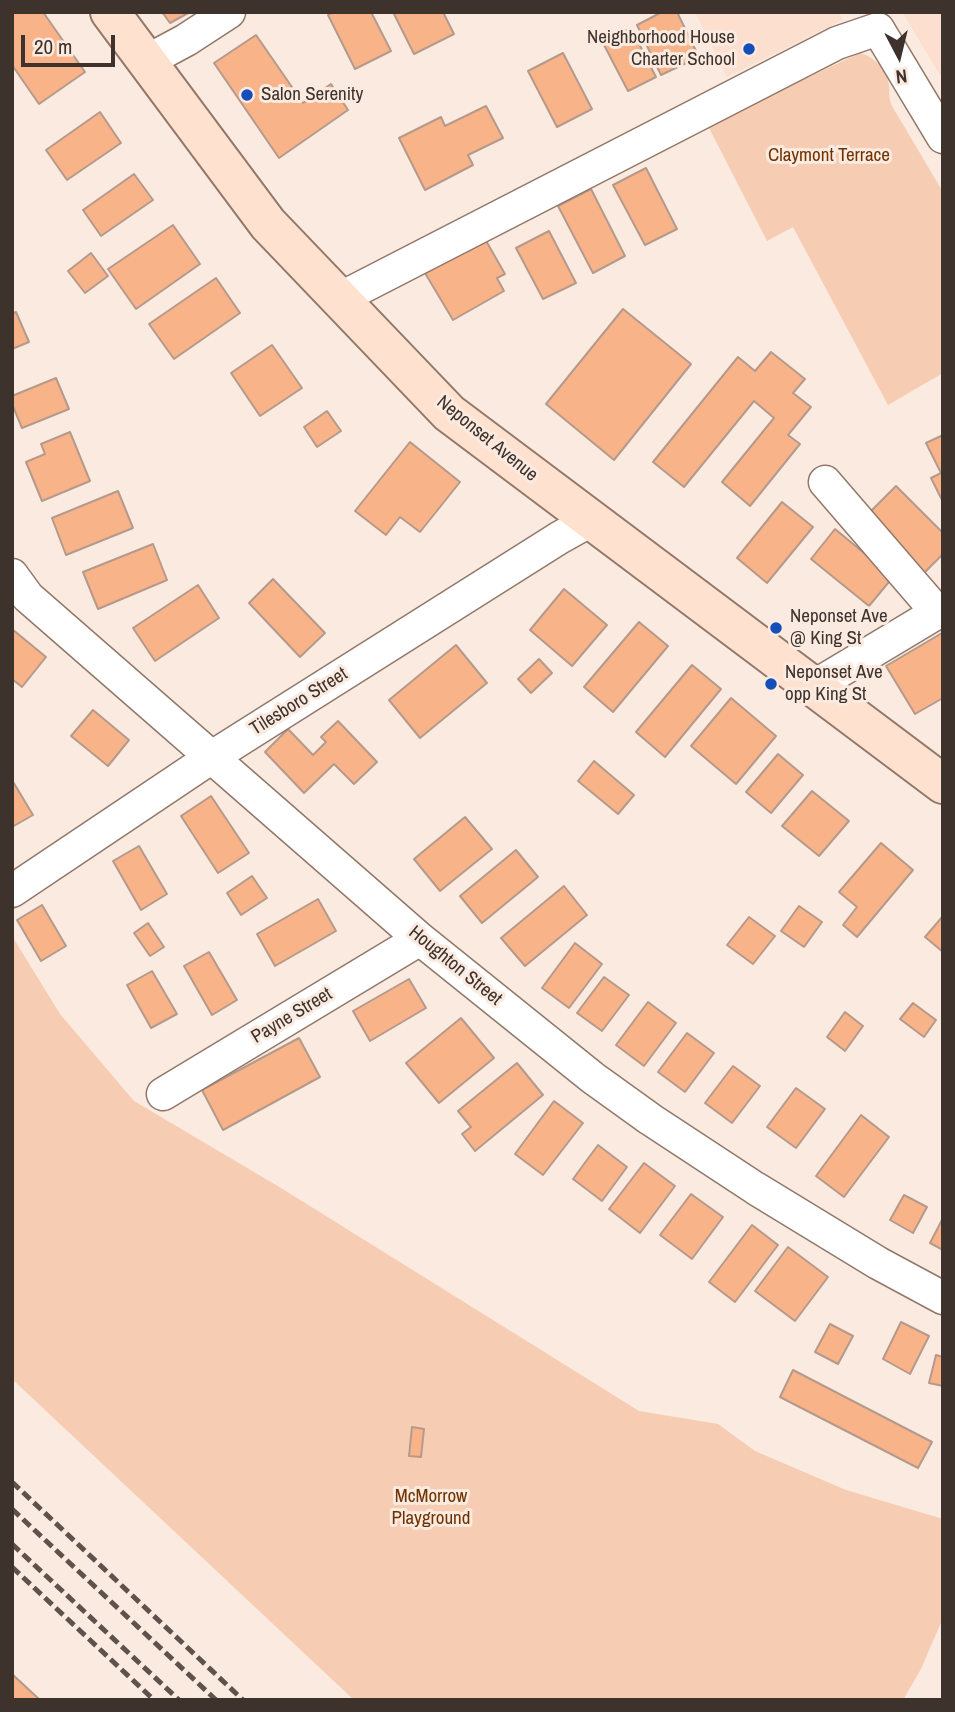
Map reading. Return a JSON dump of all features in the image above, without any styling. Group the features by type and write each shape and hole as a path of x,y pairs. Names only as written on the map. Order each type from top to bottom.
{"main road":[{"name":"Neponset Avenue","path":"110,12 268,224 449,412 943,784"}],"street":[{"path":"147,61 229,12"},
{"path":"339,299 836,43 878,29 943,137"},
{"path":"813,687 940,610 825,482"},
{"name":"Tilesboro Street","path":"12,891 212,757 591,520"},
{"name":"Houghton Street","path":"12,575 28,597 420,939 584,1071 649,1119 813,1224 943,1298"},
{"name":"Payne Street","path":"163,1094 420,939"}],"shaded area":[{"name":"Neighborhood House Charter School","path":"695,12 839,12 843,20 727,77"},
{"path":"902,12 943,12 943,80"}],"green space":[{"name":"Claymont Terrace","path":"860,53 875,61 886,74 892,106 943,192 943,373 888,405 793,227 767,241 707,124 768,91 771,95"},
{"name":"McMorrow Playground","path":"12,936 60,1014 134,1101 281,1188 639,1411 718,1424 755,1451 846,1490 943,1519 943,1618 921,1669 903,1700 354,1700 12,1379"}],"building":[{"path":"12,12 43,12 85,72 39,104 12,65"},
{"path":"162,12 190,12 170,23"},
{"path":"333,12 371,12 391,51 355,69 328,15"},
{"path":"393,12 443,12 454,34 414,54"},
{"path":"662,12 677,12 699,57 661,75 637,25"},
{"path":"631,28 656,77 628,91 603,43"},
{"path":"256,35 303,103 331,84 348,110 279,158 214,63"},
{"path":"563,53 592,109 557,127 528,71"},
{"path":"486,106 503,138 468,155 473,165 425,190 399,138 441,117 445,126"},
{"path":"100,112 121,143 67,180 46,150"},
{"path":"646,168 677,229 645,245 613,185"},
{"path":"134,174 153,200 101,236 83,210"},
{"path":"591,189 625,256 593,273 558,206"},
{"path":"173,225 200,264 136,309 108,269"},
{"path":"549,231 576,283 543,299 516,248"},
{"path":"485,239 505,274 497,278 504,291 453,320 425,273"},
{"path":"91,253 108,276 85,293 68,271"},
{"path":"216,278 240,313 174,359 149,324"},
{"path":"623,309 691,364 614,460 546,404"},
{"path":"16,312 29,342 12,349 12,314"},
{"path":"272,345 302,388 260,416 231,373"},
{"path":"771,352 805,379 793,393 811,407 788,435 800,444 750,506 722,482 774,418 754,401 684,487 653,462 738,357 755,371"},
{"path":"56,378 69,409 22,428 12,404 12,396"},
{"path":"327,411 341,431 317,447 304,427"},
{"path":"70,432 90,481 42,501 26,462 45,454 41,444"},
{"path":"943,435 943,502 931,478 941,473 926,443"},
{"path":"410,442 460,482 420,532 400,517 386,535 355,511"},
{"path":"896,486 943,533 943,554 924,573 867,515"},
{"path":"118,491 133,528 66,555 52,518"},
{"path":"782,502 813,527 767,583 737,558"},
{"path":"835,529 893,577 869,606 811,559"},
{"path":"153,544 167,580 98,609 83,572"},
{"path":"273,579 325,633 300,657 249,603"},
{"path":"198,585 219,618 155,661 133,628"},
{"path":"564,589 607,625 572,666 530,630"},
{"path":"639,622 668,646 613,712 584,687"},
{"path":"12,629 46,657 22,687 12,679"},
{"path":"942,633 943,698 915,714 886,666"},
{"path":"456,645 487,683 420,738 389,700"},
{"path":"539,659 552,673 531,693 518,679"},
{"path":"692,665 721,689 665,757 636,732"},
{"path":"731,698 776,736 736,784 691,746"},
{"path":"93,710 129,740 108,766 71,736"},
{"path":"338,721 377,762 354,784 334,764 304,793 265,752 288,729 313,755 326,742 321,737"},
{"path":"778,754 803,775 771,813 746,792"},
{"path":"594,761 634,795 618,814 578,781"},
{"path":"12,780 33,815 12,827"},
{"path":"812,791 849,821 819,856 782,826"},
{"path":"211,796 249,853 218,873 181,816"},
{"path":"465,817 492,849 440,891 414,859"},
{"path":"881,843 913,870 857,937 843,925 857,907 839,892"},
{"path":"139,846 167,894 141,910 113,861"},
{"path":"516,850 538,877 482,923 460,896"},
{"path":"252,876 267,898 241,915 227,893"},
{"path":"564,886 587,915 525,966 501,938"},
{"path":"318,899 336,931 275,966 257,934"},
{"path":"42,905 66,946 41,961 17,920"},
{"path":"799,906 822,922 804,947 781,931"},
{"path":"943,916 943,952 925,937"},
{"path":"749,917 775,936 753,964 727,945"},
{"path":"148,923 164,947 150,956 134,933"},
{"path":"575,943 602,964 569,1008 542,988"},
{"path":"209,952 237,1000 212,1015 184,966"},
{"path":"152,971 177,1014 151,1028 127,985"},
{"path":"604,977 629,995 602,1031 577,1013"},
{"path":"409,979 426,1008 370,1041 353,1011"},
{"path":"648,1002 676,1023 644,1066 616,1045"},
{"path":"913,1003 936,1020 924,1037 900,1019"},
{"path":"845,1012 863,1026 845,1051 827,1037"},
{"path":"461,1018 494,1058 439,1103 406,1063"},
{"path":"687,1033 714,1053 685,1092 658,1072"},
{"path":"299,1038 320,1077 223,1130 202,1090"},
{"path":"517,1063 543,1095 475,1151 462,1134 471,1127 458,1111"},
{"path":"733,1066 760,1086 732,1123 705,1103"},
{"path":"796,1088 825,1109 796,1148 767,1127"},
{"path":"554,1101 583,1123 543,1175 515,1154"},
{"path":"861,1115 889,1137 844,1197 816,1176"},
{"path":"598,1145 627,1167 602,1201 573,1179"},
{"path":"644,1163 675,1186 640,1233 609,1209"},
{"path":"691,1194 723,1217 692,1259 660,1235"},
{"path":"904,1195 927,1207 913,1233 890,1220"},
{"path":"943,1218 943,1250 930,1243"},
{"path":"752,1225 778,1245 735,1302 709,1282"},
{"path":"788,1247 828,1277 795,1321 755,1291"},
{"path":"901,1322 929,1336 910,1374 883,1359"},
{"path":"830,1324 853,1336 838,1364 815,1352"},
{"path":"936,1355 943,1357 943,1386 929,1383"},
{"path":"793,1370 932,1442 918,1468 780,1397"},
{"path":"412,1427 424,1429 421,1457 409,1456"},
{"path":"12,1674 40,1700 12,1700"}],"railway":[{"path":"12,1482 243,1700"},
{"path":"12,1509 216,1700"},
{"path":"12,1544 179,1700"},
{"path":"12,1567 154,1700"}],"place":[{"name":"Neighborhood House Charter School","path":"749,49"},
{"name":"Salon Serenity","path":"247,95"},
{"name":"Neponset Ave @ King St","path":"776,628"},
{"name":"Neponset Ave opp King St","path":"771,684"}]}
